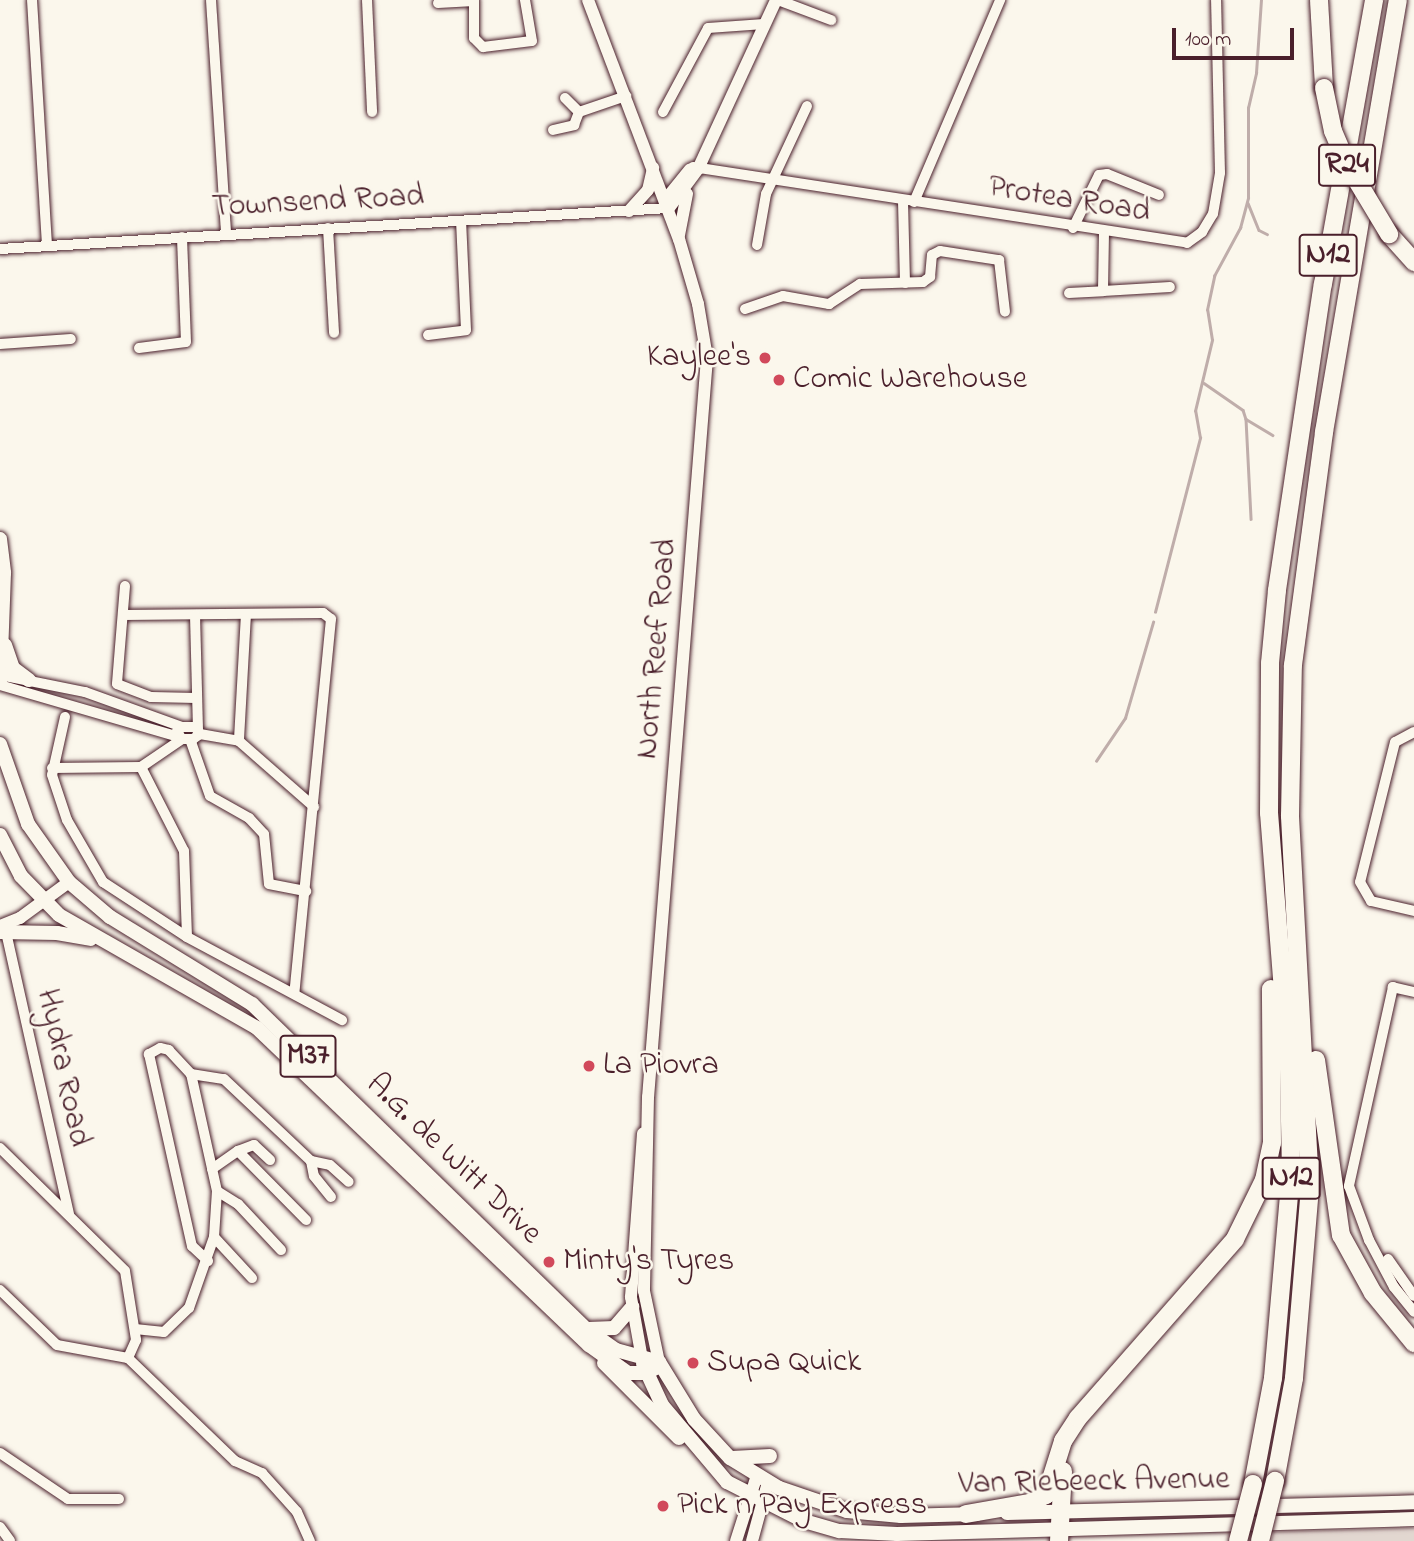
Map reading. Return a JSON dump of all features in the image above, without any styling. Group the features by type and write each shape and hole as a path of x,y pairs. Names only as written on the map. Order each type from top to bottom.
{"highway":[{"name":"R24","path":"1319,0 1324,88 1333,131 1347,164 1389,234 1414,262"},
{"name":"N12","path":"1238,1541 1253,1484 1273,1378 1291,1173 1289,1067 1272,870 1268,741 1277,590 1323,284 1374,0"},
{"name":"N12","path":"1261,1541 1296,1364 1310,1186 1290,739 1299,594 1398,0"},
{"path":"966,1514 1030,1503 1046,1494 1071,1426 1222,1256 1251,1211 1264,1180 1274,1104 1272,870"},
{"path":"1296,904 1340,1235 1373,1293 1414,1343"},
{"path":"1059,1528 1071,1426"}],"main road":[{"name":"North Reef Road","path":"588,0 679,239 698,304 706,358 648,1099 644,1291 660,1364"},
{"path":"667,203 694,168 777,0"},
{"path":"634,211 646,194 653,168"},
{"path":"679,239 694,168"},
{"path":"667,203 691,182"},
{"path":"0,538 0,679"},
{"path":"2,619 9,660 29,680"},
{"name":"A.G. de Witt Drive","path":"0,744 24,816 69,882 110,917 235,991 510,1263 589,1345 628,1373 644,1366"},
{"name":"A.G. de Witt Drive","path":"0,835 21,876 42,900 108,944 233,1011 299,1057"},
{"path":"2,930 69,882"},
{"path":"2,930 57,933 108,944"},
{"name":"North Reef Road","path":"644,1366 632,1307 637,1170 648,1099"},
{"name":"A.G. de Witt Drive","path":"510,1263 586,1329 644,1366"},
{"path":"586,1329 614,1328 632,1307"},
{"path":"589,1345 637,1401 713,1469"},
{"path":"660,1364 644,1366 662,1405 713,1469"},
{"name":"Van Riebeeck Avenue","path":"660,1364 711,1439 730,1458 763,1479 847,1511 901,1516 966,1514 1059,1528 1414,1502"},
{"path":"730,1458 770,1456"},
{"name":"Van Riebeeck Avenue","path":"713,1469 764,1503 840,1531 1414,1519"},
{"path":"736,1541 750,1496 763,1479"},
{"path":"752,1541 764,1503 763,1479"}],"street":[{"path":"32,0 47,245"},
{"path":"211,0 226,234"},
{"path":"367,0 372,112"},
{"path":"438,3 474,1 474,38 483,47 532,41 534,33 525,0"},
{"path":"777,0 831,20"},
{"path":"905,283 908,201 1000,0"},
{"name":"Protea Road","path":"694,168 1179,245 1196,238 1213,214 1220,173 1216,0"},
{"path":"663,112 708,28 764,24"},
{"path":"579,112 626,96"},
{"path":"565,98 579,112"},
{"path":"757,244 772,181 807,106"},
{"path":"553,130 574,125 579,112"},
{"path":"1073,228 1099,175 1107,174 1159,195"},
{"name":"Townsend Road","path":"0,249 634,211 667,203"},
{"path":"428,335 466,330 461,221"},
{"path":"328,228 334,333"},
{"path":"1103,291 1104,233"},
{"path":"139,348 186,342 182,237"},
{"path":"745,309 783,296 829,304 860,284 905,283 930,277 935,251 995,258 1003,266 1005,312"},
{"path":"1069,293 1170,287"},
{"path":"0,344 71,339"},
{"path":"125,586 117,684 151,697 196,698"},
{"path":"123,615 323,613 331,619 294,992"},
{"path":"239,741 246,614"},
{"path":"195,615 196,698 188,734 210,796 249,818 264,834 268,884 306,891"},
{"path":"0,679 138,725 239,741 314,807"},
{"path":"0,679 29,680 143,712 188,734"},
{"path":"138,725 143,712"},
{"path":"65,717 52,768 67,820 103,882 187,937 342,1020"},
{"path":"1414,732 1402,734 1395,742 1360,882 1371,901 1414,911"},
{"path":"52,768 141,767 188,734"},
{"path":"141,767 184,851 187,937"},
{"name":"Hydra Road","path":"2,930 69,1214"},
{"path":"1414,992 1393,987 1349,1185 1369,1240 1394,1287 1414,1312"},
{"path":"135,1329 159,1334 170,1327 195,1299 208,1261 214,1237 217,1191 191,1074 169,1050 160,1048 149,1054 192,1246 208,1261"},
{"path":"191,1074 224,1079 311,1161 330,1165 349,1182"},
{"path":"212,1169 238,1151 254,1145 270,1160"},
{"path":"0,1148 125,1271 136,1340 128,1358"},
{"path":"238,1151 306,1220"},
{"path":"311,1161 312,1173 331,1197"},
{"path":"40,1186 60,1178"},
{"path":"217,1191 238,1204 281,1250"},
{"path":"214,1237 252,1278"},
{"path":"1388,1259 1414,1296"},
{"path":"0,1290 57,1345 128,1358 235,1461 262,1473 297,1512 310,1541"},
{"path":"0,1453 68,1499 118,1499"}],"shaded area":[{"path":"1414,1528 1414,1541 1271,1541 1274,1532"}],"waterway":[{"path":"1155,612 1200,438 1195,411 1212,340 1207,310 1214,276 1240,228 1248,198 1248,108 1256,73 1261,0"},
{"path":"1248,203 1259,230 1267,234"},
{"path":"1204,383 1243,410 1246,419 1251,519"},
{"path":"1246,419 1273,435"},
{"path":"1096,761 1125,718 1153,622"}],"place":[{"name":"Kaylee's","path":"765,358"},
{"name":"Comic Warehouse","path":"779,380"},
{"name":"La Piovra","path":"589,1066"},
{"name":"Minty's Tyres","path":"549,1262"},
{"name":"Supa Quick","path":"693,1363"},
{"name":"Pick n Pay Express","path":"663,1506"}]}
